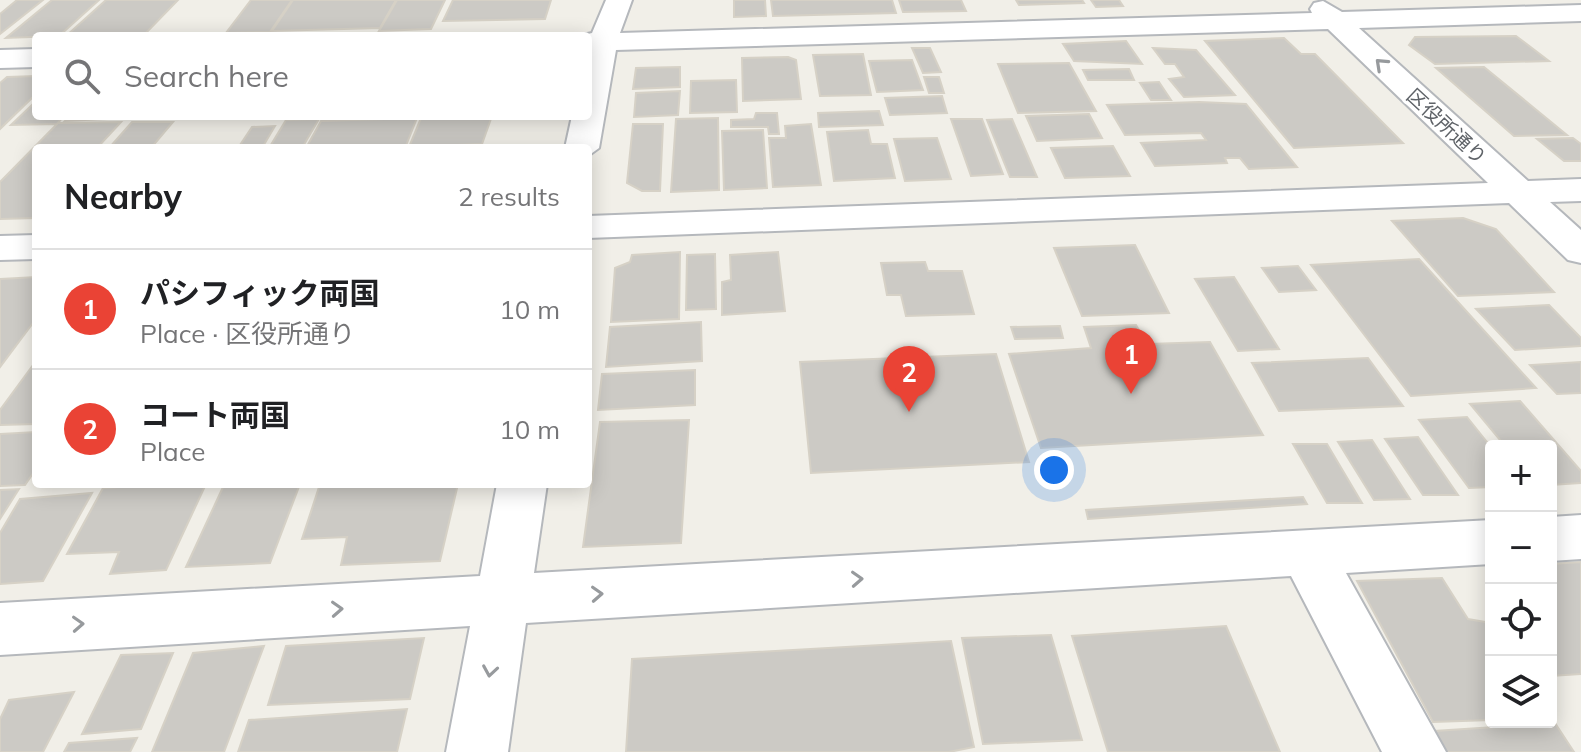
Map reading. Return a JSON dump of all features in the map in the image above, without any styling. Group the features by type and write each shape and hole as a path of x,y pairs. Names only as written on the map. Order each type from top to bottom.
{"street":[{"path":"592,66 595,42 619,0"},
{"path":"595,42 1323,10 1581,13"},
{"name":"区役所通り","path":"1323,10 1581,251"},
{"path":"0,59 32,58"},
{"path":"582,144 585,120"},
{"path":"592,227 1581,190"},
{"path":"0,248 32,247"},
{"path":"477,752 521,488"},
{"path":"1557,539 1581,537"},
{"path":"0,629 1485,542"},
{"path":"1306,553 1415,752"}],"building":[{"path":"17,0 43,0 0,34 0,14"},
{"path":"52,0 99,0 63,32 32,32 32,37 6,38"},
{"path":"106,0 178,0 147,32 70,32"},
{"path":"251,0 292,0 270,32 227,32"},
{"path":"293,0 396,0 380,28 272,31"},
{"path":"397,0 445,0 431,29 379,31"},
{"path":"453,0 551,0 545,19 443,21"},
{"path":"734,0 765,0 766,16 734,17"},
{"path":"771,0 892,0 896,13 773,16"},
{"path":"899,0 961,0 966,11 903,12"},
{"path":"1016,0 1082,0 1084,3 1019,5"},
{"path":"1091,0 1119,0 1123,6 1096,7"},
{"path":"1516,36 1549,61 1435,64 1409,45 1415,37"},
{"path":"1284,38 1301,54 1315,54 1403,143 1294,148 1205,41"},
{"path":"1126,41 1142,64 1074,61 1063,44"},
{"path":"912,48 930,48 941,72 923,73"},
{"path":"1153,48 1196,50 1235,95 1184,97 1169,79 1184,77 1175,64 1165,64"},
{"path":"863,54 871,95 820,96 813,55"},
{"path":"788,57 796,60 801,99 743,101 742,58"},
{"path":"912,60 923,90 877,92 869,61"},
{"path":"1069,63 1096,111 1018,113 998,64"},
{"path":"680,67 680,87 633,89 636,68"},
{"path":"1484,67 1567,135 1514,136 1436,68"},
{"path":"1129,69 1134,80 1088,80 1083,70"},
{"path":"32,76 32,98 0,129 0,83 7,77"},
{"path":"924,77 939,77 944,93 929,93"},
{"path":"736,80 737,112 690,113 691,81"},
{"path":"1159,82 1171,100 1151,100 1140,83"},
{"path":"680,91 678,115 634,117 636,93"},
{"path":"942,96 947,113 890,115 885,98"},
{"path":"1246,104 1297,167 1249,169 1240,158 1225,158 1227,163 1155,166 1141,143 1206,140 1201,133 1125,135 1107,105"},
{"path":"32,105 32,120 60,120 57,124 11,125"},
{"path":"879,111 883,125 819,127 818,113"},
{"path":"756,113 777,113 779,134 769,134 768,127 731,127 731,120 754,119"},
{"path":"1089,114 1102,138 1037,141 1026,116"},
{"path":"718,118 719,190 671,192 676,119"},
{"path":"951,119 982,119 1003,174 971,176"},
{"path":"1012,119 1037,177 1010,177 987,120"},
{"path":"286,120 318,120 304,144 271,144"},
{"path":"416,120 407,144 308,144 321,121"},
{"path":"420,120 491,120 482,144 410,144"},
{"path":"121,122 101,144 37,144 58,123"},
{"path":"132,122 173,122 154,144 113,144"},
{"path":"633,124 663,124 660,191 642,191 627,183"},
{"path":"811,124 821,185 773,187 769,138 786,138 785,126"},
{"path":"275,126 264,144 241,144 252,127"},
{"path":"763,130 767,188 724,190 722,131"},
{"path":"868,130 871,144 887,144 895,178 834,181 827,132"},
{"path":"937,138 951,179 905,181 894,139"},
{"path":"1573,138 1581,144 1581,161 1564,161 1537,139"},
{"path":"1113,146 1130,176 1065,178 1051,148"},
{"path":"32,149 32,218 0,219 0,182"},
{"path":"1463,218 1496,229 1554,292 1458,296 1392,221"},
{"path":"1135,245 1169,313 1082,316 1054,248"},
{"path":"680,252 679,319 611,322 615,268 630,262 632,255"},
{"path":"778,252 785,311 722,315 722,282 731,280 730,255"},
{"path":"715,254 716,309 686,310 687,255"},
{"path":"1419,259 1536,388 1411,396 1311,265"},
{"path":"925,262 928,271 962,271 974,314 906,316 901,295 887,295 881,263"},
{"path":"1298,266 1316,290 1279,292 1262,268"},
{"path":"32,277 32,324 0,367 0,279"},
{"path":"1234,277 1279,349 1238,351 1195,279"},
{"path":"1549,305 1581,338 1581,346 1515,350 1476,309"},
{"path":"701,322 702,361 606,367 610,327"},
{"path":"1136,325 1147,344 1210,342 1263,435 1041,448 1009,354 1091,348 1084,327"},
{"path":"1060,326 1063,338 1015,339 1011,327"},
{"path":"996,354 1029,462 811,473 800,362"},
{"path":"1368,358 1403,406 1279,411 1252,363"},
{"path":"1581,362 1581,393 1557,394 1530,365"},
{"path":"32,366 32,424 0,425 0,410"},
{"path":"695,370 695,405 598,410 602,374"},
{"path":"1520,401 1554,440 1500,440 1470,404"},
{"path":"1467,417 1485,440 1485,487 1469,488 1419,420"},
{"path":"689,420 681,543 583,547 600,422"},
{"path":"32,432 32,475 25,485 0,486 0,434"},
{"path":"1418,437 1458,495 1423,495 1385,439"},
{"path":"1372,440 1410,499 1374,500 1338,442"},
{"path":"1557,443 1581,471 1581,483 1557,485"},
{"path":"1293,444 1327,444 1362,503 1327,503"},
{"path":"103,488 204,488 166,570 110,574 119,552 67,554"},
{"path":"223,488 298,488 270,563 186,567"},
{"path":"319,488 457,488 440,561 341,565 347,537 302,539"},
{"path":"19,489 0,519 0,490"},
{"path":"92,493 43,581 0,584 0,533 20,499"},
{"path":"1303,497 1307,504 1088,519 1086,510"},
{"path":"1581,562 1581,674 1557,676 1557,564"},
{"path":"1442,578 1468,619 1485,622 1485,720 1433,722 1357,581"},
{"path":"1226,626 1280,752 1108,752 1072,636"},
{"path":"1051,635 1082,740 983,744 962,638"},
{"path":"424,638 410,699 268,705 286,646"},
{"path":"951,641 974,747 949,752 626,752 632,659"},
{"path":"264,646 224,752 152,752 193,653"},
{"path":"173,653 141,729 82,734 121,655"},
{"path":"74,692 43,752 0,752 0,719 9,700"},
{"path":"407,709 397,752 238,752 249,720"},
{"path":"1557,726 1574,752 1446,752 1435,731"},
{"path":"137,738 130,752 64,752 69,743"}],"place":[{"name":"パシフィック両国","path":"1131,394"},
{"name":"コート両国","path":"909,412"}]}
